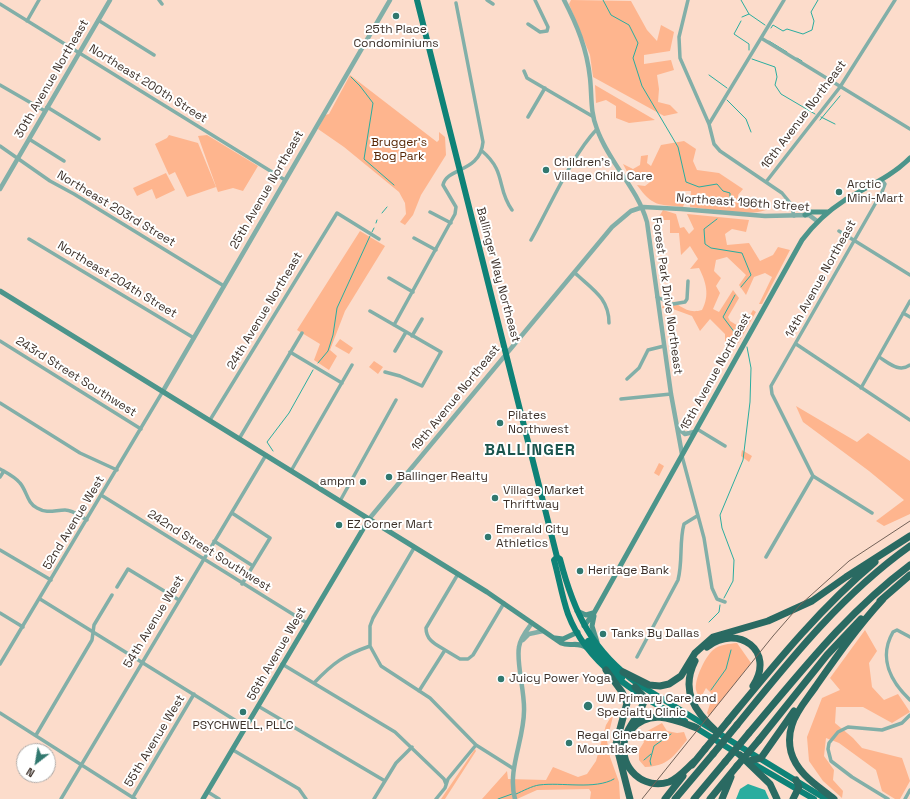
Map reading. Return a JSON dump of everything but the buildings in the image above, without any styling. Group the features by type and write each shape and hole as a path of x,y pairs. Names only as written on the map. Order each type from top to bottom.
{"highway":[{"path":"623,672 649,685 660,686 669,684 681,676 695,654 713,637 768,621 812,602 846,576 910,536"},
{"path":"664,799 823,610 856,578 895,546"},
{"path":"675,799 803,646 842,604 868,579 910,546"},
{"path":"694,799 844,622 884,585 910,565"},
{"path":"710,799 842,638 910,575"},
{"path":"834,799 800,769 793,758 790,746 790,734 794,719 821,678 861,624 883,599"},
{"path":"717,732 696,709 690,694 690,677 693,665 703,650 718,640 731,637 740,639 752,645 758,655 760,667 757,680 730,719"},
{"path":"606,670 622,692 627,703 616,744 630,799"},
{"path":"749,761 760,758 816,681 821,678"},
{"path":"635,687 645,698 626,734 623,747 625,760 632,772 641,779 652,783 666,782 674,779 695,761"},
{"path":"623,747 628,734 634,726 649,718 666,718 697,728"},
{"path":"740,755 770,784 777,799"},
{"path":"722,799 737,766"},
{"path":"793,799 798,789 796,780"}],"main road":[{"name":"Ballinger Way Northeast","path":"417,0 459,171 507,352 557,557 560,559 577,611 584,626"},
{"name":"15th Avenue Northeast","path":"578,632 594,613 800,245 818,221 828,212 882,180 910,158"},
{"path":"805,216 811,212 828,212"},
{"path":"0,291 458,574 504,603 565,645 580,644 589,650"},
{"name":"56th Avenue West","path":"203,799 369,519"},
{"name":"Ballinger Way Northeast","path":"557,557 554,560 562,594 568,614 578,632"},
{"path":"562,594 576,622 584,626 599,648 623,672 669,704"},
{"path":"577,611 586,615 594,613 592,626 599,648"},
{"path":"552,637 563,639 578,632"},
{"path":"578,632 589,650 606,670 645,698 814,799"},
{"path":"578,632 584,636 609,666 635,687 669,704 717,732 826,799"}],"street":[{"path":"27,21 39,0"},
{"name":"30th Avenue Northeast","path":"0,189 110,0"},
{"path":"159,0 162,4"},
{"name":"25th Avenue Northeast","path":"163,391 390,0"},
{"path":"487,0 493,4"},
{"path":"528,24 540,32 547,31 548,27 535,0"},
{"name":"Forest Park Drive Northeast","path":"564,0 583,42 587,56 592,116 597,130 605,147 643,207 647,222 671,394 682,454 704,538 712,588 717,599 725,602"},
{"path":"688,0 679,37 679,53 709,124 714,144 720,151 766,182 788,199 794,216"},
{"path":"709,124 784,0"},
{"name":"16th Avenue Northeast","path":"766,182 840,87 895,0"},
{"path":"394,325 456,214 456,207 443,185 448,176 472,164 482,151 483,142 456,3"},
{"name":"Northeast 200th Street","path":"0,4 285,180"},
{"path":"98,20 154,55"},
{"path":"761,38 910,129"},
{"path":"524,71 528,78 592,116"},
{"path":"0,85 99,139"},
{"path":"528,117 545,88"},
{"path":"531,240 588,138 597,130"},
{"path":"28,139 64,161"},
{"name":"Northeast 203rd Street","path":"0,146 17,159 224,286"},
{"path":"482,151 494,163 498,170 506,202 512,210"},
{"name":"14th Avenue Northeast","path":"813,476 772,394 771,386 882,192 885,184 882,180"},
{"name":"Northeast 196th Street","path":"643,207 681,208 751,216 812,216 818,221"},
{"name":"19th Avenue Northeast","path":"369,519 507,352 620,219 631,211 643,207"},
{"name":"24th Avenue Northeast","path":"210,420 337,212 379,239"},
{"path":"430,212 451,223"},
{"path":"839,231 910,275"},
{"path":"414,238 436,250"},
{"name":"Northeast 204th Street","path":"29,239 194,338"},
{"path":"575,273 603,300 607,307 609,323"},
{"path":"389,278 413,292"},
{"path":"657,297 674,304 685,302 687,299 688,281"},
{"path":"861,388 910,301"},
{"path":"370,311 441,352 422,386 400,376 386,372"},
{"path":"903,313 910,317"},
{"path":"412,336 422,320"},
{"path":"395,352 406,332"},
{"path":"239,439 302,333"},
{"name":"243rd Street Southwest","path":"0,341 141,429"},
{"path":"796,344 910,420"},
{"path":"627,379 639,368 648,350 664,346"},
{"path":"290,352 342,383"},
{"path":"879,357 900,369 904,369 910,365"},
{"path":"291,471 352,365"},
{"name":"52nd Avenue West","path":"0,664 163,391"},
{"path":"621,398 671,394"},
{"path":"340,501 396,400"},
{"path":"0,403 80,453 117,470"},
{"path":"677,426 681,432 685,434 696,430 725,446"},
{"name":"54th Avenue West","path":"61,799 81,763 266,455"},
{"path":"0,477 2,470 21,484 29,502 37,508 52,512 70,511 87,520"},
{"path":"766,556 813,476 872,513"},
{"name":"242nd Street Southwest","path":"101,495 203,560 307,623"},
{"path":"232,513 270,538 242,584"},
{"path":"637,657 678,580 682,566 682,530 684,524 697,516"},
{"path":"214,541 253,566"},
{"path":"414,548 372,618 370,626 370,646 381,666 430,698 476,745 514,769"},
{"path":"0,550 51,580"},
{"path":"117,587 128,569 179,600"},
{"path":"458,574 426,628 426,635 430,640 444,650 460,659 468,659 473,655 504,603"},
{"path":"36,734 92,640 94,625 112,595"},
{"path":"40,598 246,727"},
{"path":"0,612 23,627"},
{"path":"515,799 513,786 514,769 524,710 519,655 520,643 532,623"},
{"path":"910,637 897,630 893,632 888,644 886,657 888,669 892,679 910,700"},
{"path":"520,643 529,634 543,631"},
{"path":"314,683 333,664 352,652 370,646"},
{"path":"419,691 444,650"},
{"path":"282,664 395,732 444,779 446,784"},
{"name":"55th Avenue West","path":"134,798 194,694"},
{"path":"258,706 385,781"},
{"path":"0,713 36,734 134,798"},
{"path":"888,799 835,765 831,761 828,749 829,743 838,732 848,727 877,730 890,728 902,723 910,715"},
{"path":"436,799 476,745"},
{"path":"374,799 396,764 412,747"},
{"path":"232,750 299,789 306,799"},
{"path":"905,799 910,790"},
{"path":"208,792 219,799"}],"green space":[{"path":"571,0 631,1 647,30 657,41 661,25 674,32 670,51 644,55 644,64 671,60 674,70 657,75 659,89 658,102 670,105 678,113 664,116 593,77 590,55 569,4"},
{"name":"Brugger's Bog Park","path":"350,75 437,142 439,140 439,132 445,137 446,155 421,195 413,215 405,225 400,222 406,214 405,203 399,192 344,147 318,129 325,115 329,114"},
{"path":"595,85 655,120 629,123 616,118 616,106 606,100 596,103"},
{"path":"169,135 198,143 216,187 187,197 175,172 169,175 155,144 167,138"},
{"path":"207,135 258,166 243,191 233,188 218,192 198,136"},
{"path":"684,141 696,149 693,161 697,170 719,173 743,189 738,195 740,202 766,210 739,213 690,207 691,191 675,191 675,197 686,199 683,207 661,205 647,197 637,185 645,186 654,179 648,172 632,181 623,164 633,169 640,165 641,156 648,155 647,163 651,166 661,145"},
{"path":"166,173 175,190 156,199 152,189 137,196 133,188"},
{"path":"663,210 676,214 680,228 684,227 689,234 694,229 687,214 749,220 746,232 732,229 725,234 727,245 749,243 760,261 773,255 778,247 790,250 762,304 759,304 772,277 765,273 754,277 746,295 739,285 746,275 727,257 716,260 714,271 721,278 716,286 720,293 713,309 719,312 733,290 739,298 728,317 730,321 740,327 745,324 753,310 756,312 736,347 725,345 725,334 710,319 700,331 692,316 673,309 662,308 665,298 687,310 702,310 706,299 704,278 699,268 690,269 698,259 690,246 681,255 679,233 670,233 670,220 657,220"},
{"path":"360,231 385,246 345,311 330,350 337,356 329,370 314,360 320,344 297,330"},
{"path":"340,339 353,348 349,354 335,346"},
{"path":"374,361 383,367 378,374 369,367"},
{"path":"796,406 857,442 868,433 910,461 910,514 884,526 876,521 904,500 869,471 803,422"},
{"path":"742,450 752,456 749,462 741,456"},
{"path":"659,463 664,466 659,476 654,473"},
{"path":"865,630 877,651 869,663 872,687 884,700 898,694 910,712 892,723 863,707 836,707 835,723 853,738 862,748 902,758 910,781 900,799 895,799 882,791 876,770 839,743 826,738 824,756 834,770 833,780 843,791 842,798 823,781 809,761 807,737 822,698 840,690 830,678"},
{"path":"737,643 751,663 709,716 707,713 713,695 706,688 700,699 696,690 698,675 713,650 722,645"},
{"path":"614,712 607,741 610,757 619,782 620,799 590,799 591,792 589,789 537,790 517,799 482,799 507,771 508,779 546,780 553,767 578,777 587,774 596,761 606,725"},
{"path":"662,723 667,731 677,733 684,732 687,740 669,760 659,765 645,767 639,760 639,750 644,742 640,735"},
{"path":"475,749 476,751 445,799 441,799"}],"water":[{"path":"748,784 765,790 769,799 736,799 740,789"}],"waterway":[{"path":"603,0 611,15 629,25 638,43 633,58 642,86 678,147 686,182 699,187 717,184 723,191 730,193 730,198 726,205"},
{"path":"741,0 749,14 742,17"},
{"path":"771,28 773,25 783,31 787,29 803,34 812,30 814,21 811,12 818,0"},
{"path":"749,14 765,25"},
{"path":"741,21 734,34 749,44 749,50"},
{"path":"769,41 787,52"},
{"path":"797,58 802,61"},
{"path":"752,59 775,67 777,77 775,85 781,94 815,114"},
{"path":"709,75 727,88"},
{"path":"351,77 373,103 364,159 394,185"},
{"path":"820,120 840,96"},
{"path":"727,100 746,119 751,132"},
{"path":"821,117 835,124"},
{"path":"382,213 387,207"},
{"path":"717,219 704,229 705,244 711,248 742,253 751,275 741,287"},
{"path":"372,232 374,228"},
{"path":"318,363 328,351 333,335 337,308 370,236"},
{"path":"735,295 723,317 738,337"},
{"path":"732,344 734,340"},
{"path":"724,598 733,581 734,560 722,528 720,515 743,460 750,402 751,368 747,347"},
{"path":"273,451 267,442 289,413 313,370"},
{"path":"709,622 719,612 720,605"},
{"path":"711,690 726,669 731,650"},
{"path":"651,765 650,761 654,746 671,734"},
{"path":"644,760 651,754"},
{"path":"516,794 530,787 539,785 588,785 598,784 614,779"},
{"path":"498,799 512,794"}],"tram line":[{"path":"642,799 773,636 800,605 849,561 910,521"}],"place":[{"name":"25th Place Condominiums","path":"396,16"},
{"name":"Children's Village Child Care","path":"546,170"},
{"name":"Arctic Mini-Mart","path":"839,192"},
{"name":"Pilates Northwest","path":"500,423"},
{"name":"Ballinger Realty","path":"389,477"},
{"name":"ampm","path":"363,482"},
{"name":"Village Market Thriftway","path":"495,498"},
{"name":"EZ Corner Mart","path":"339,525"},
{"name":"Emerald City Athletics","path":"488,537"},
{"name":"Heritage Bank","path":"580,571"},
{"name":"Tanks By Dallas","path":"603,634"},
{"name":"Juicy Power Yoga","path":"501,679"},
{"name":"UW Primary Care and Specialty Clinic","path":"588,706"},
{"name":"PSYCHWELL, PLLC","path":"243,712"},
{"name":"Regal Cinebarre Mountlake","path":"569,743"}],"district":[{"name":"BALLINGER","path":"530,451"}]}
